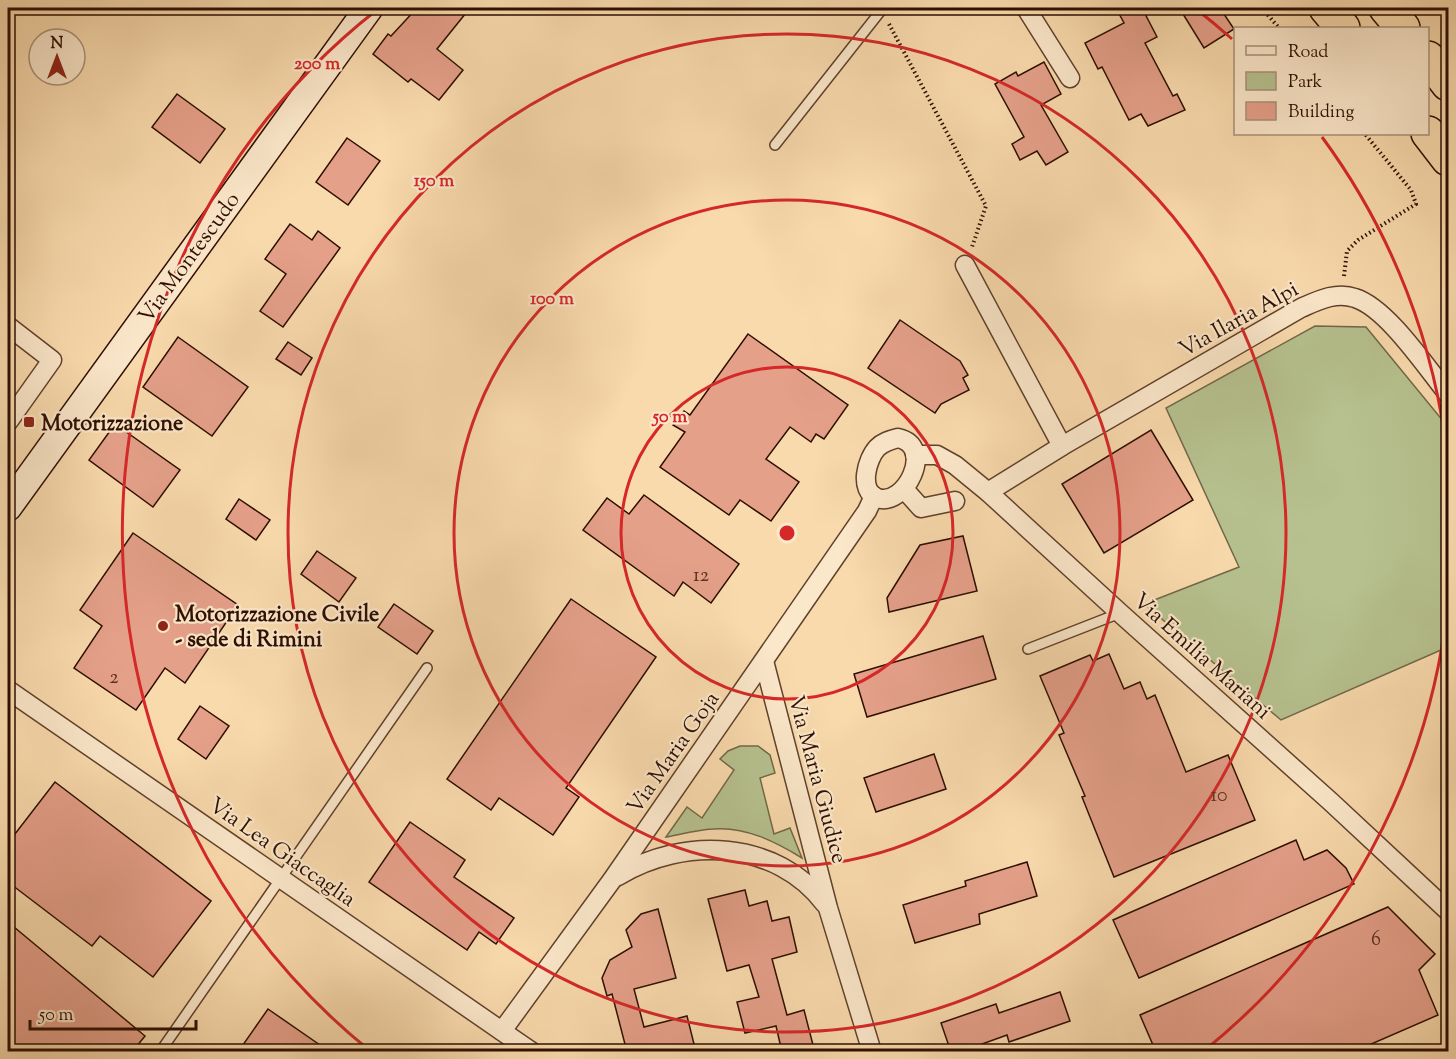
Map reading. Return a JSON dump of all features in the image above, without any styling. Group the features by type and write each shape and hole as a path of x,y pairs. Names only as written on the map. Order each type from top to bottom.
{"highway":[{"path":"1326,8 1342,27"},
{"path":"1386,8 1402,27"},
{"path":"1429,59 1449,84"},
{"path":"1429,134 1449,159"}],"street":[{"name":"Via Montescudo","path":"8,507 369,8"},
{"path":"1026,8 1070,78"},
{"path":"965,265 1062,446"},
{"name":"Via Ilaria Alpi","path":"988,492 1062,446 1301,308 1330,296 1354,297 1377,310 1449,394"},
{"path":"8,326 52,360 8,422"},
{"path":"898,438 907,440 913,447 915,455 915,466 911,479 904,489 885,499 874,496 868,490 866,481 869,463 878,447 889,440 898,438"},
{"name":"Via Emilia Mariani","path":"915,455 937,455 955,465 988,492 1449,911"},
{"path":"904,489 921,508 955,501"},
{"name":"Via Maria Goja","path":"502,1031 612,880 867,511 874,496"},
{"name":"Via Maria Giudice","path":"764,661 828,908 872,1052"},
{"name":"Via Lea Giaccaglia","path":"8,690 532,1052"},
{"name":"Via Maria Giudice","path":"612,880 656,858 705,849 734,851 763,857 787,868 817,893 828,908"}],"lane":[{"path":"775,145 882,9"},
{"path":"1028,649 1120,613"},
{"path":"160,1052 427,668"}],"path":[{"path":"1262,8 1279,27"},
{"path":"882,9 986,206 965,265"},
{"path":"1342,297 1347,251 1358,240 1416,204 1411,190 1366,135"}],"green space":[{"path":"1315,326 1366,327 1448,427 1448,647 1281,720 1144,604 1239,567 1166,408"},
{"path":"740,746 758,746 770,755 775,773 760,778 774,834 790,828 802,858 760,836 737,830 695,831 666,837 687,807 702,818 734,770 720,759 728,751"}],"building":[{"path":"417,8 470,8 437,49 463,70 439,100 411,79 408,82 373,54 388,34 391,36"},
{"path":"1116,8 1142,8 1157,37 1145,43 1173,96 1177,94 1185,110 1148,126 1141,114 1129,120 1102,67 1098,69 1085,43 1124,23"},
{"path":"1194,8 1220,8 1234,29 1204,48 1183,14"},
{"path":"1044,62 1061,94 1041,105 1068,152 1046,165 1037,151 1020,160 1012,144 1024,137 995,84 1016,72 1018,76"},
{"path":"177,94 225,129 200,163 152,127"},
{"path":"347,138 380,161 348,205 316,182"},
{"path":"290,224 312,240 318,231 340,248 283,327 260,311 286,274 265,259"},
{"path":"900,320 960,361 968,375 963,378 969,390 941,404 935,413 868,368"},
{"path":"748,334 848,405 824,439 816,434 811,442 790,427 766,459 799,482 771,521 740,500 729,515 660,467 685,432 673,425 684,411 690,415"},
{"path":"178,337 248,387 212,436 143,387"},
{"path":"288,342 312,358 301,375 276,359"},
{"path":"115,424 180,470 153,507 89,460"},
{"path":"1151,430 1193,500 1104,553 1062,484"},
{"path":"644,495 739,564 711,603 683,582 674,596 583,530 607,498 629,514"},
{"path":"239,499 270,520 256,540 226,519"},
{"name":"Motorizzazione Civile - sede di Rimini","path":"133,533 238,605 185,683 165,668 136,710 74,668 102,626 80,610"},
{"path":"963,536 977,591 889,612 887,598 920,545"},
{"path":"317,551 356,578 339,602 301,574"},
{"path":"571,599 656,657 566,788 579,797 553,835 499,798 491,810 447,779"},
{"path":"394,604 433,631 417,654 378,627"},
{"path":"983,636 996,679 867,717 854,674"},
{"path":"1109,654 1124,689 1140,682 1147,699 1155,695 1186,772 1228,755 1255,820 1114,877 1082,797 1085,796 1059,735 1064,733 1040,676 1090,655 1093,661"},
{"path":"200,706 229,726 206,759 178,739"},
{"path":"934,754 946,789 876,812 864,778"},
{"path":"55,782 211,901 153,977 100,936 92,946 8,882 8,843"},
{"path":"410,822 465,860 454,877 514,918 496,944 479,932 467,950 369,882"},
{"path":"1296,840 1304,860 1327,850 1346,868 1354,884 1139,978 1113,920"},
{"path":"1027,862 1037,896 979,914 980,924 915,943 903,905 966,886 965,881"},
{"path":"745,890 749,906 767,901 772,921 789,917 797,952 772,959 787,1015 804,1010 813,1045 782,1052 776,1026 745,1033 737,1002 759,997 749,965 727,971 708,899"},
{"path":"1388,907 1435,954 1419,970 1438,1015 1353,1052 1156,1052 1140,1015"},
{"path":"658,909 676,978 634,989 644,1027 687,1016 696,1052 627,1052 612,994 607,996 602,978 610,960 632,947 626,930 641,914"},
{"path":"8,922 145,1036 132,1052 8,1052"},
{"path":"1060,992 1070,1021 1009,1042 1007,1035 960,1052 951,1052 941,1023 996,1004 999,1013"},
{"path":"268,1009 330,1052 238,1052"}],"place":[{"name":"Motorizzazione","path":"29,422"},
{"name":"Motorizzazione Civile - sede di Rimini","path":"163,626"}]}
